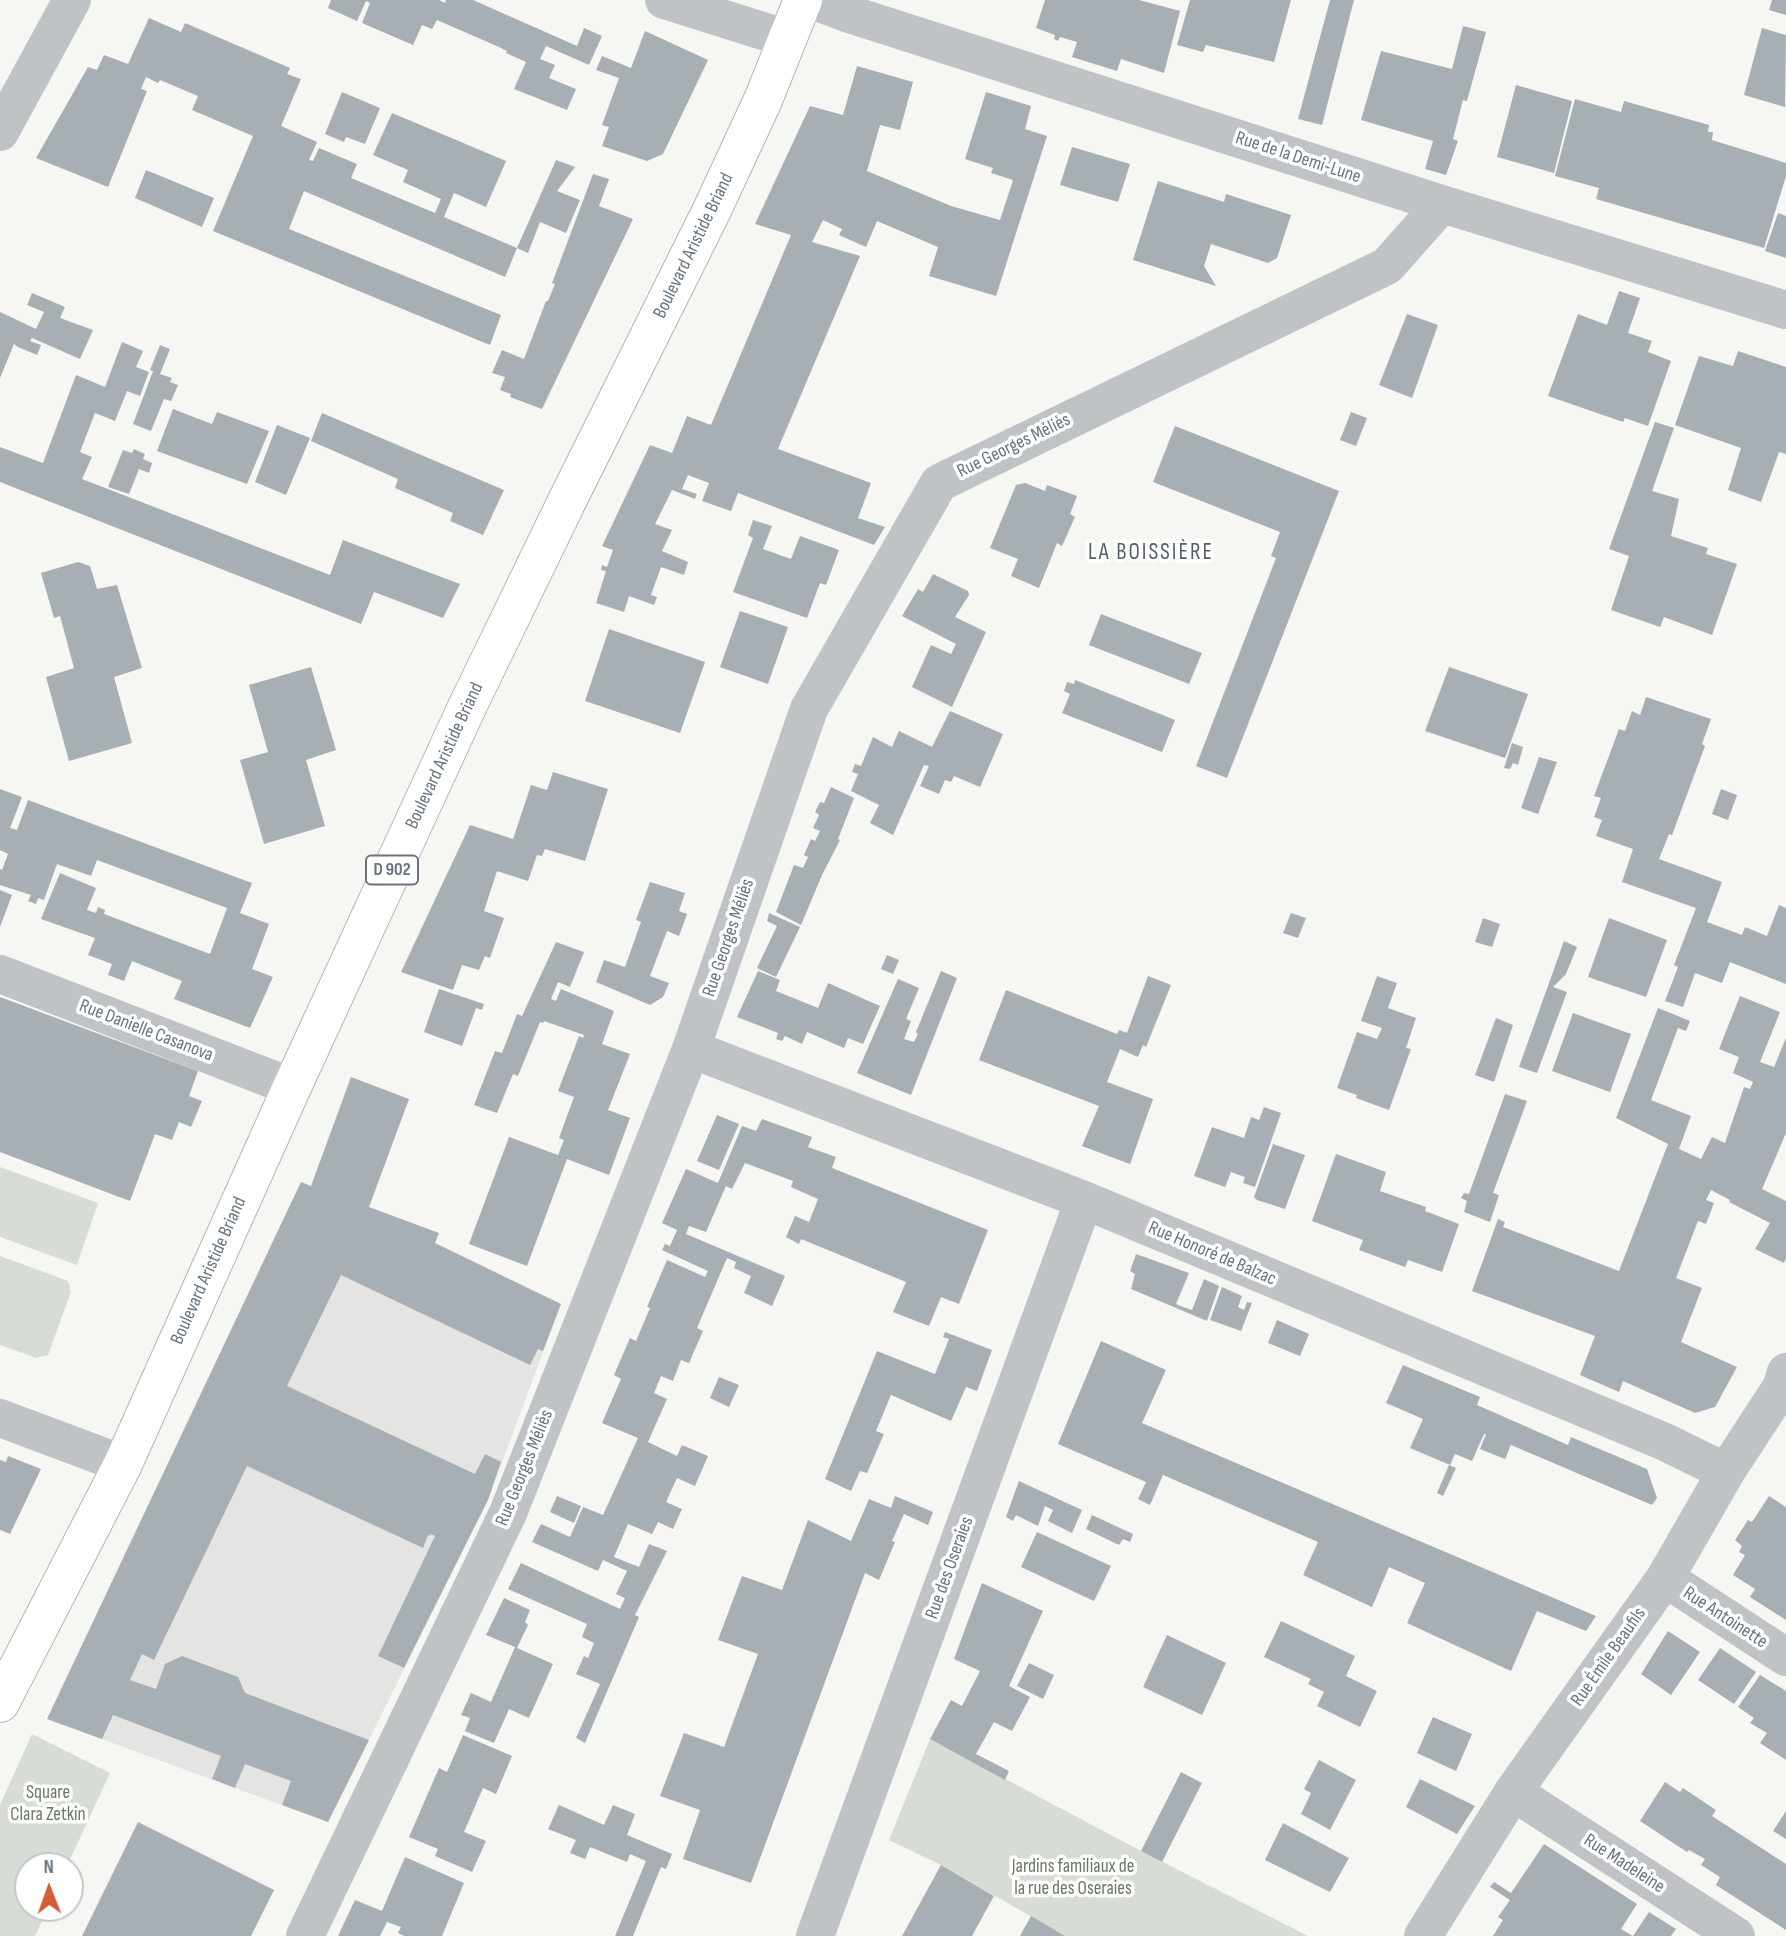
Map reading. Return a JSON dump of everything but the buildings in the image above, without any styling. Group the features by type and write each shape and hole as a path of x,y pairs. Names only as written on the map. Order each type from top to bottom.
{"main road":[{"name":"Boulevard Aristide Briand","path":"0,1703 122,1464 292,1087 480,681 566,501 712,210 803,0"}],"street":[{"path":"0,132 72,0"},
{"path":"664,0 788,39"},
{"name":"Rue de la Demi-Lune","path":"812,0 1442,204 1786,310"},
{"name":"Rue Georges Méliès","path":"304,1936 508,1513 691,1049 809,709 939,483 1387,266 1442,204"},
{"name":"Rue Danielle Casanova","path":"0,974 292,1087"},
{"name":"Rue Honoré de Balzac","path":"691,1049 1084,1200 1665,1442 1726,1472"},
{"name":"Rue des Oseraies","path":"815,1936 1084,1200"},
{"name":"Rue Émile Beaufils","path":"1423,1936 1513,1792 1665,1578 1726,1472 1785,1382"},
{"path":"0,1418 122,1464"},
{"name":"Rue Antoinette","path":"1665,1578 1786,1657"},
{"name":"Rue Madeleine","path":"1513,1792 1736,1936"}],"shaded area":[{"path":"301,1182 561,1304 488,1500 328,1822 47,1719"}],"green space":[{"path":"0,1167 98,1203 77,1265 0,1237"},
{"path":"0,1256 68,1281 71,1292 48,1355 36,1358 0,1345"},
{"name":"Square Clara Zetkin","path":"32,1734 110,1773 73,1852 14,1852 14,1922 42,1922 35,1936 0,1936 0,1805"},
{"name":"Jardins familiaux de la rue des Oseraies","path":"930,1739 1308,1936 1065,1936 941,1865 889,1840"}],"district":[{"name":"LA BOISSIÈRE","path":"1151,553"}]}
